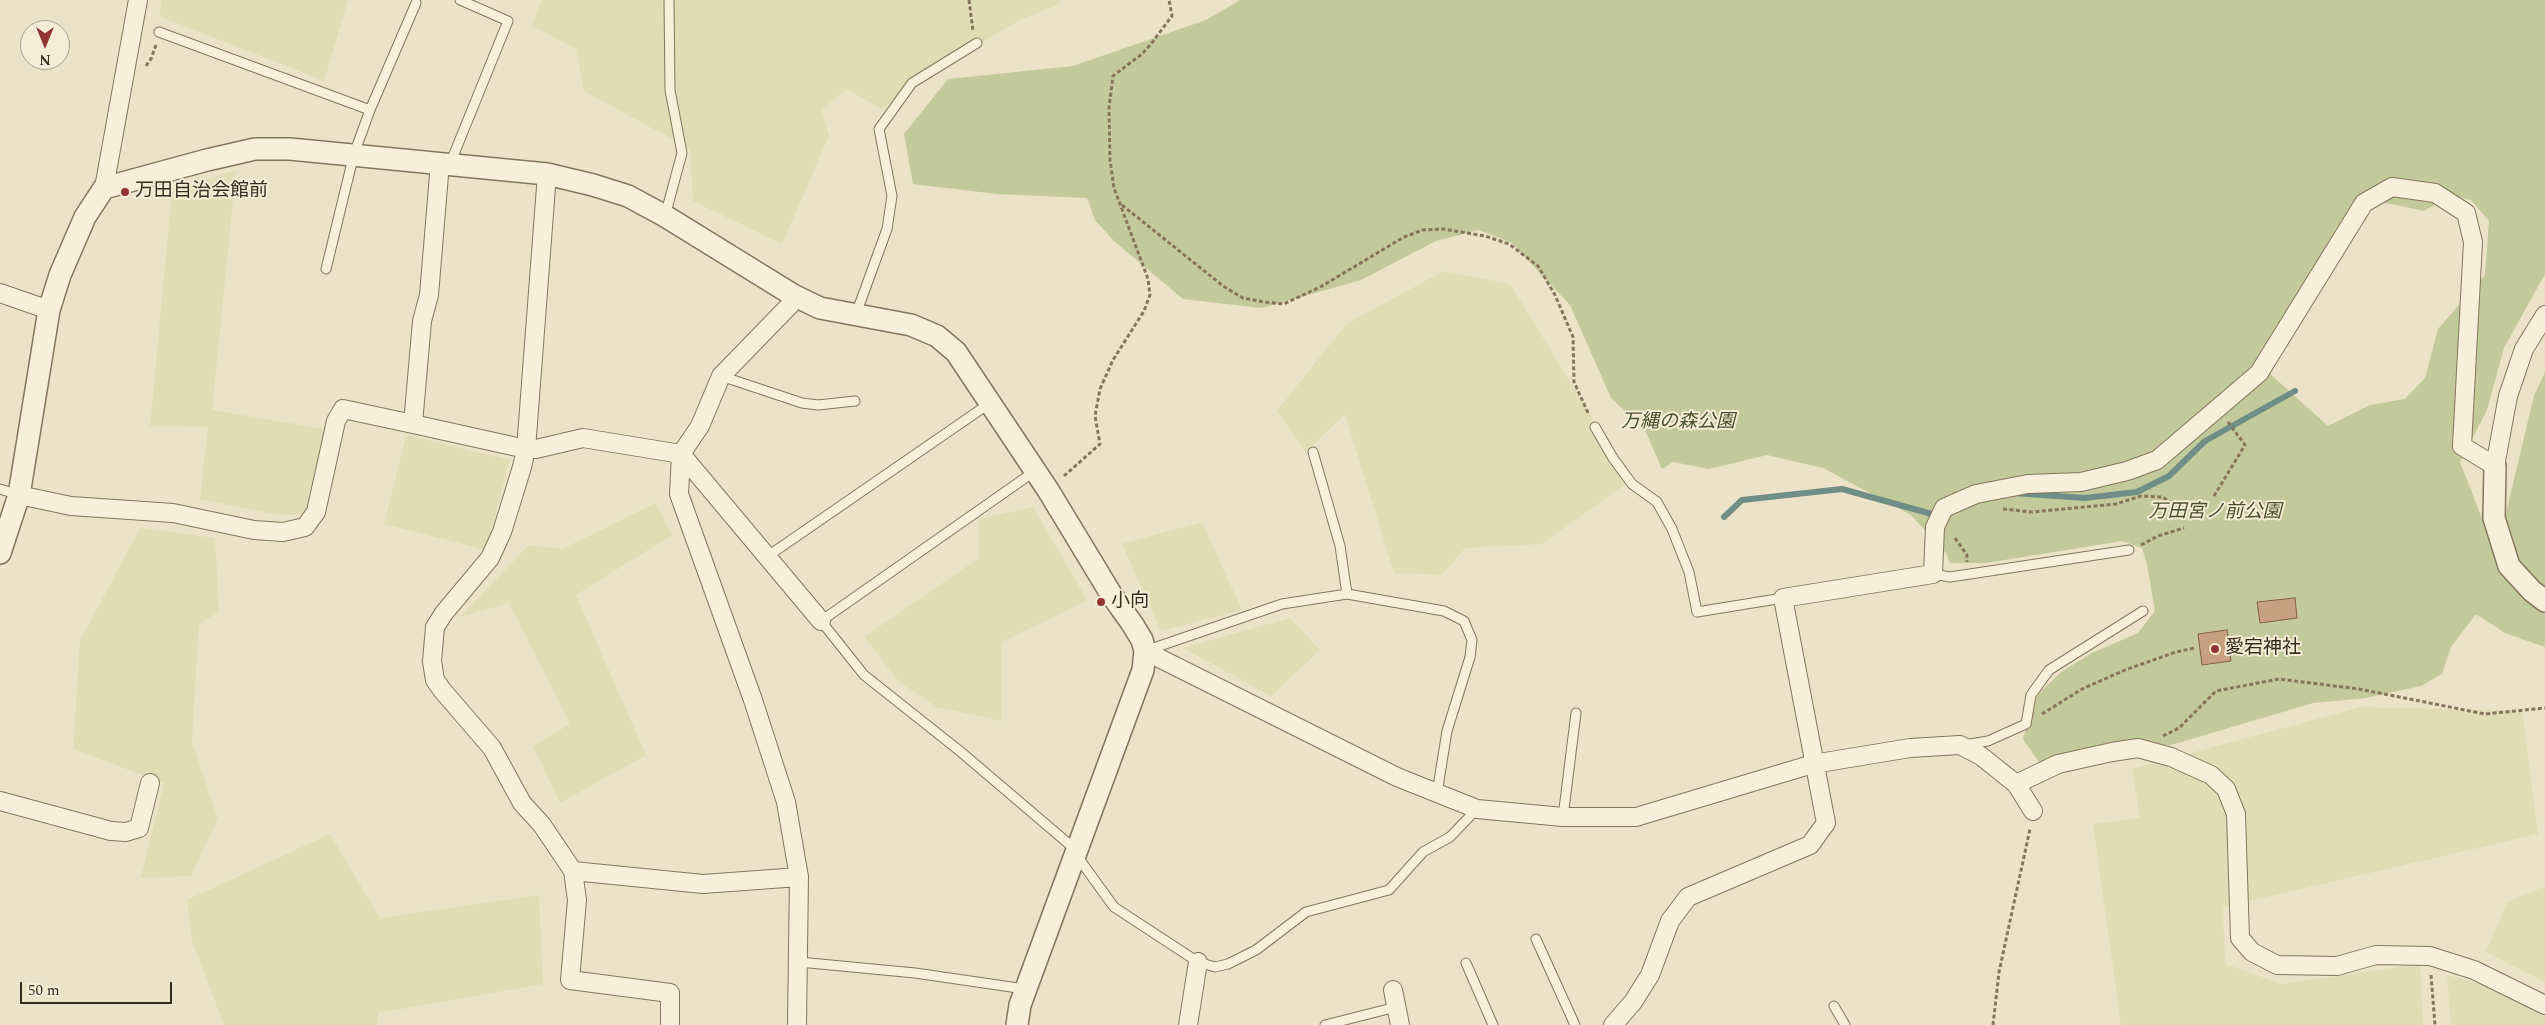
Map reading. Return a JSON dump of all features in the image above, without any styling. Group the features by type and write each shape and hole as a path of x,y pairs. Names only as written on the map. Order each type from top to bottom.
{"street":[{"path":"0,553 10,492 49,310 60,275 85,217 104,188 138,0"},
{"path":"104,188 255,149 354,154 547,174 628,196 665,216 793,295 820,308 911,325 937,336 956,352 1036,471 1111,594 1133,625 1142,640 1144,651 1143,670 1020,1005 1017,1025"},
{"path":"413,424 422,320 429,295 445,164"},
{"path":"547,174 526,449 502,532 490,558 444,613 436,627 432,661 435,680 492,748 522,803 542,825 573,871 577,900 570,980 670,993 670,1025"},
{"path":"1613,1025 1633,1002 1650,975 1670,921 1688,898 1810,845 1826,823 1782,598 1933,574 1935,527 1944,508 1976,494 2028,484 2081,482 2127,471 2157,460 2218,410 2259,373 2364,203 2392,187 2436,193 2466,213 2473,242 2462,446 2495,466"},
{"path":"0,294 49,310"},
{"path":"793,295 790,305 721,376 700,426 681,454 679,494 753,700 786,802 799,877 797,1025"},
{"path":"2545,316 2524,349 2508,396 2495,466 2494,518 2509,566 2532,592 2545,601"},
{"path":"10,492 71,506 173,513 254,530 283,532 305,528 316,512 336,421 343,409 526,449 536,449 583,438 681,454 768,556 820,622"},
{"path":"1144,651 1397,776 1477,808 1563,817 1636,817 1813,764 1910,748 1960,745 1981,756 2016,784 2033,811"},
{"path":"2016,784 2058,764 2138,748 2179,761 2211,776 2226,789 2236,814 2240,938 2252,952 2277,965 2337,966 2376,956 2430,956 2474,970 2545,1005"},
{"path":"0,802 111,831 126,832 139,828 150,783"},
{"path":"573,871 703,884 799,877"},
{"path":"1188,1025 1198,962"},
{"path":"1395,998 1400,1025"}],"lane":[{"path":"445,164 508,21 460,0"},
{"path":"665,216 682,153 670,90 669,0"},
{"path":"326,269 354,154 370,110 416,3"},
{"path":"159,32 370,110"},
{"path":"856,316 887,228 890,204 888,170 878,129 912,83 977,43"},
{"path":"721,376 802,403 818,405 855,401"},
{"path":"768,556 990,403"},
{"path":"1595,427 1613,458 1632,484 1657,502 1672,529 1689,572 1698,612 1782,598"},
{"path":"1313,452 1340,546 1347,594"},
{"path":"1036,471 820,622 864,675 961,752 1076,852 1114,907 1198,962 1215,967 1228,964 1256,950 1306,912 1389,890 1423,852 1450,837 1477,808"},
{"path":"1933,574 1950,577 2130,550"},
{"path":"1144,651 1282,604 1347,594 1444,611 1464,622 1472,640 1470,656 1447,731 1437,793"},
{"path":"1960,745 1988,741 2026,724 2031,695 2048,670 2143,611"},
{"path":"1563,817 1576,713"},
{"path":"1536,939 1575,1025"},
{"path":"799,962 915,973 1026,989"},
{"path":"1466,963 1493,1025"},
{"path":"1325,1025 1395,998"},
{"path":"1834,1006 1845,1025"}],"path":[{"path":"969,0 977,43"},
{"path":"1048,490 1100,444 1095,416 1100,389 1113,360 1144,311 1150,295 1148,279 1122,205 1114,188 1110,160 1109,108 1113,76 1142,54 1172,16 1169,0"},
{"path":"1122,205 1223,286 1243,298 1264,302 1284,304 1322,286 1404,237 1424,230 1443,229 1485,236 1509,244 1538,266 1555,294 1574,337 1574,382 1595,427"},
{"path":"2214,496 2246,445 2237,434"},
{"path":"1995,508 2032,512 2116,504 2141,496 2162,498 2188,511"},
{"path":"2130,550 2158,536 2184,528"},
{"path":"1954,532 1955,540 1967,555"},
{"path":"2050,709 2082,689 2125,670 2176,652 2195,648"},
{"path":"2138,748 2179,728 2216,691 2279,679 2359,688 2485,714 2545,708"},
{"path":"1994,1025 1999,972 2033,811"},
{"path":"2430,956 2435,1025"}],"shaded area":[{"path":"162,0 348,0 324,81 159,16"},
{"path":"542,0 1060,0 1060,4 1018,21 945,64 882,109 846,89 822,110 829,136 782,244 693,201 690,149 584,91 576,49 532,26"},
{"path":"236,170 212,410 331,430 307,514 278,515 200,499 208,427 150,426 172,191"},
{"path":"1444,271 1510,284 1628,476 1623,486 1542,544 1465,548 1442,575 1394,573 1345,414 1306,452 1277,411 1346,324"},
{"path":"406,435 510,460 486,550 384,524"},
{"path":"656,503 672,535 576,595 646,755 560,803 533,746 570,724 509,603 460,617 529,545 562,549"},
{"path":"1033,507 1087,600 1002,642 1002,721 937,707 898,681 864,637 979,558 979,519"},
{"path":"1202,522 1242,610 1161,631 1122,544"},
{"path":"140,528 215,538 219,612 199,624 192,741 218,819 191,876 141,878 164,783 73,749 80,641"},
{"path":"1290,618 1320,650 1271,696 1183,648"},
{"path":"2361,707 2522,711 2538,834 2223,907 2225,964 2282,984 2420,964 2423,1025 2121,1025 2093,824 2140,818 2132,769"},
{"path":"330,834 380,918 539,895 543,984 378,1013 378,1025 224,1025 192,941 187,900"},
{"path":"2545,886 2545,982 2486,952 2507,902"},
{"path":"2447,975 2505,991 2545,1009 2545,1025 2451,1025"}],"green space":[{"path":"1240,0 2545,0 2545,274 2504,348 2487,410 2460,462 2490,539 2505,517 2534,396 2545,372 2545,647 2505,633 2476,614 2451,647 2442,674 2421,686 2366,698 2313,703 2178,743 2107,759 2041,765 2023,739 2032,707 2039,693 2061,672 2092,653 2138,633 2155,611 2147,564 2142,548 2122,541 1986,563 1950,563 1946,553 1911,515 1823,468 1767,455 1709,469 1673,462 1662,469 1645,430 1611,398 1570,305 1512,243 1479,230 1436,241 1361,280 1262,308 1183,299 1115,242 1095,220 1087,198 997,194 913,184 904,134 948,79 1073,66 1206,20","holes":["2452,195 2471,200 2489,221 2485,275 2438,329 2425,378 2405,399 2370,405 2328,426 2258,363 2367,199 2424,211"]}],"building":[{"path":"2295,598 2297,618 2260,623 2257,602"},
{"path":"2227,630 2231,661 2202,665 2198,634"}],"waterway":[{"path":"2013,493 2085,498 2137,492 2169,476 2205,441 2295,391"},
{"path":"1724,517 1742,500 1842,489 1939,516"}],"place":[{"name":"万田自治会館前","path":"125,192"},
{"name":"小向","path":"1101,602"},
{"name":"愛宕神社","path":"2215,649"}],"park label":[{"name":"万縄の森公園","path":"1678,423"},
{"name":"万田宮ノ前公園","path":"2215,513"}]}
